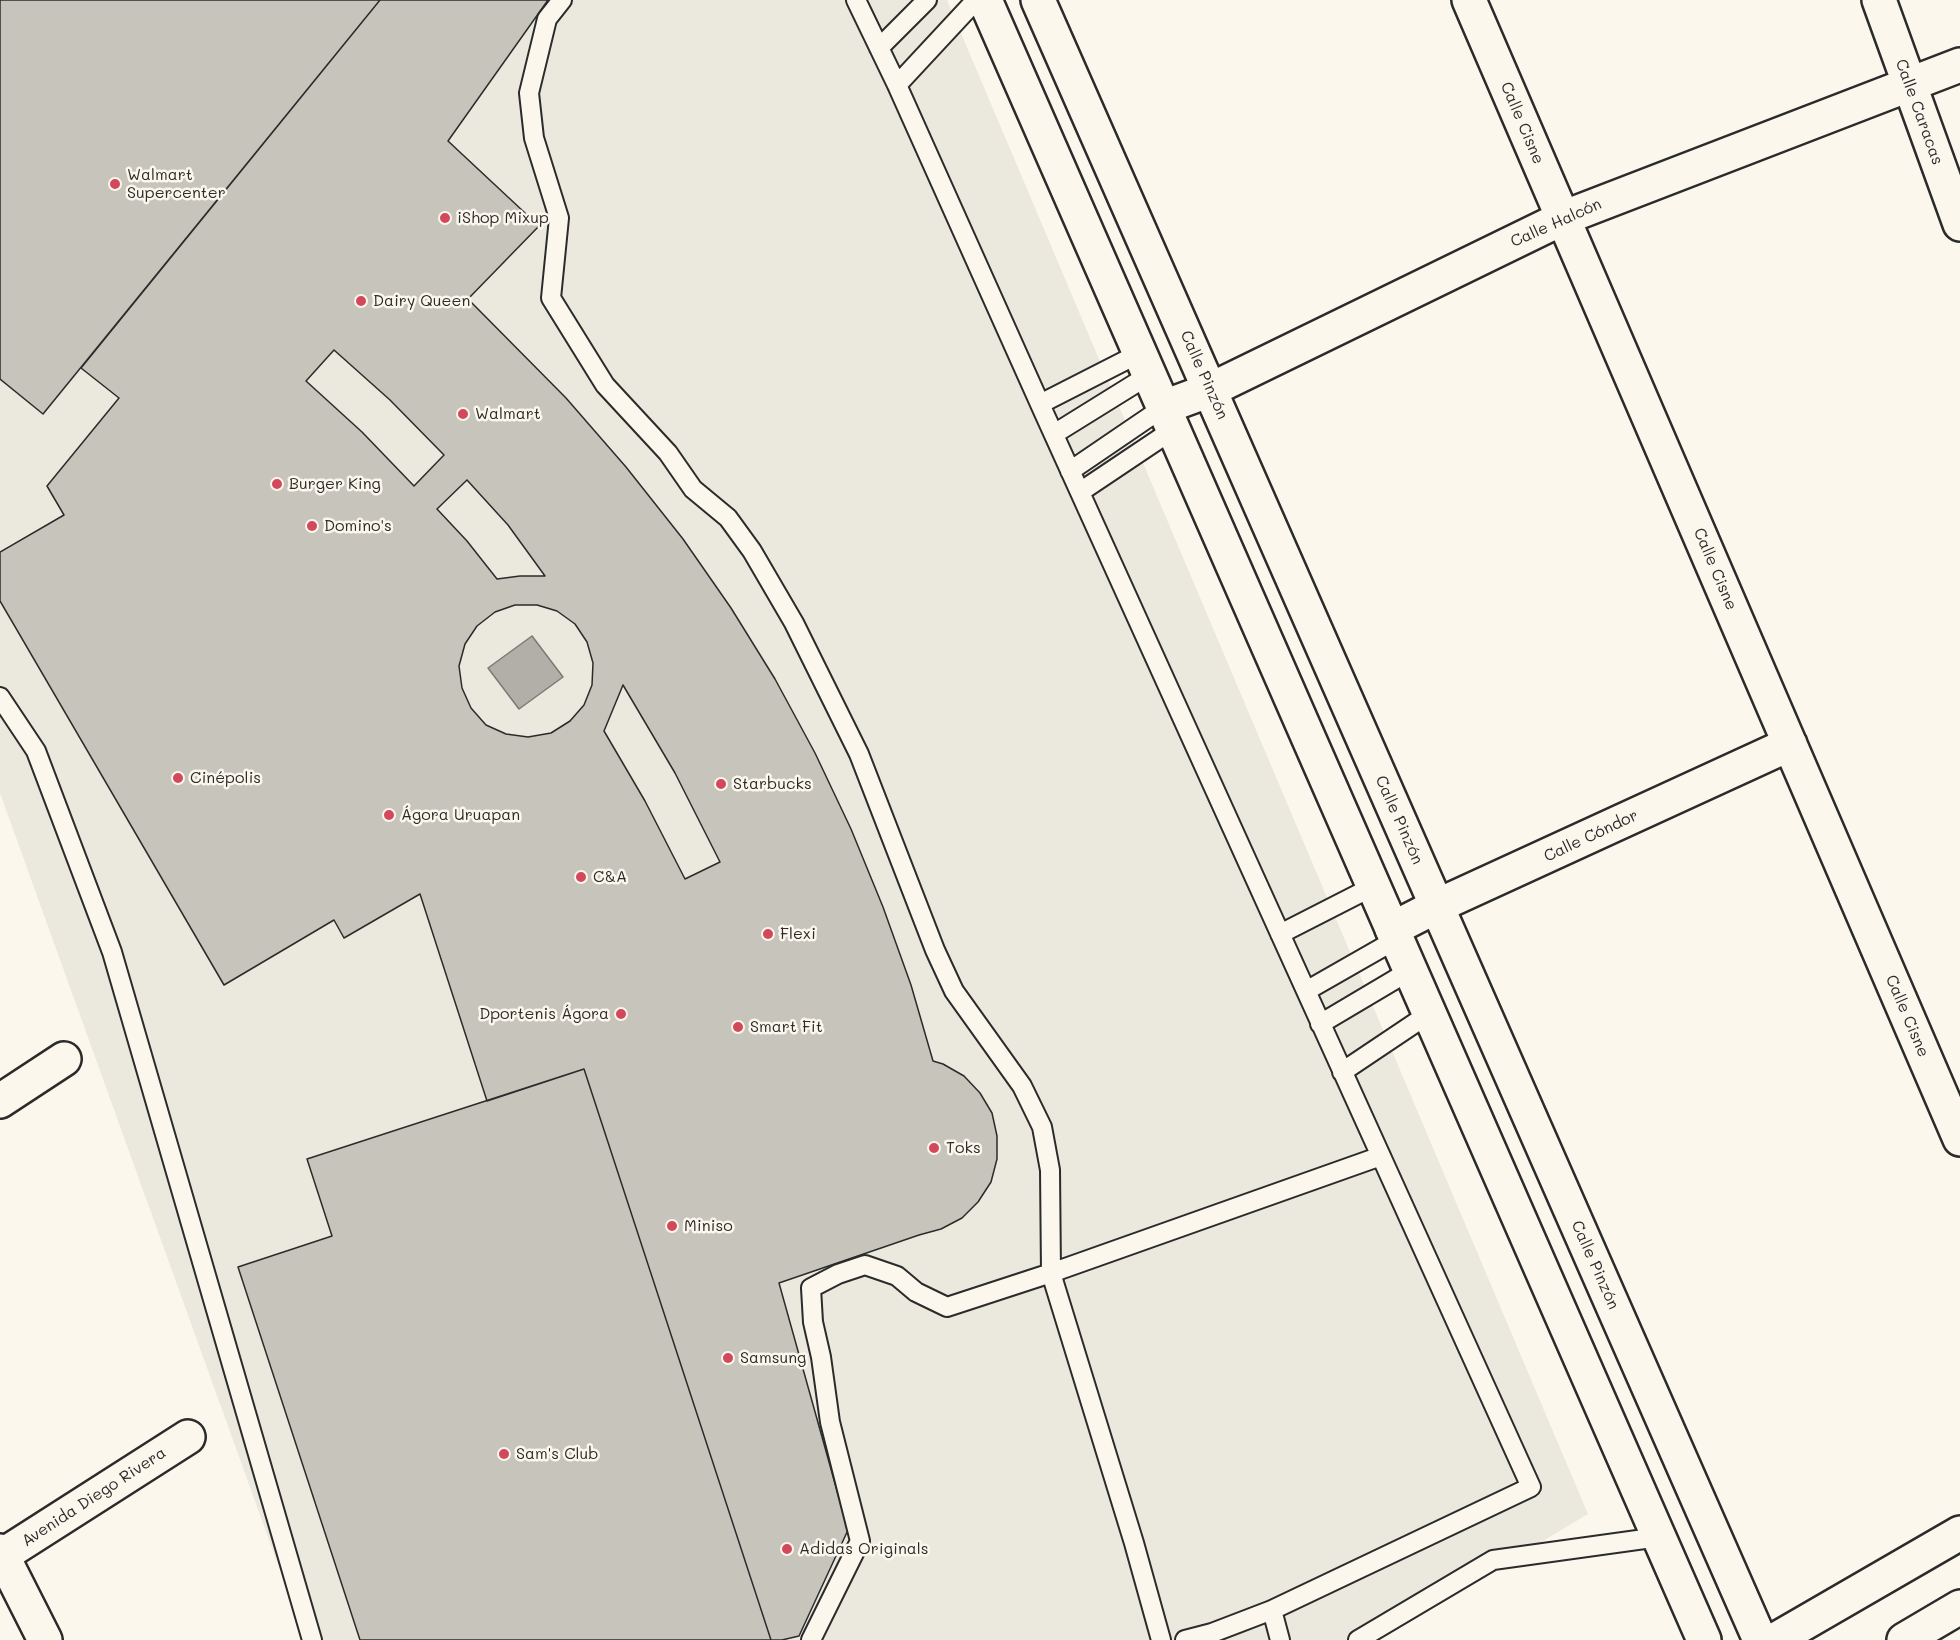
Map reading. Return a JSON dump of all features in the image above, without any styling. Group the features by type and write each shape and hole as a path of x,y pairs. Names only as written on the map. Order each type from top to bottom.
{"main road":[{"path":"985,0 1704,1640"},
{"name":"Calle Pinzón","path":"1038,0 1760,1640"},
{"name":"Calle Cisne","path":"1469,0 1960,1138"},
{"name":"Calle Caracas","path":"1879,0 1960,224"},
{"name":"Calle Halcón","path":"1169,418 1210,390 1563,218 1960,65"},
{"name":"Calle Cóndor","path":"1394,934 1437,906 1790,744"},
{"path":"0,1101 64,1059"},
{"name":"Avenida Diego Rivera","path":"1,1555 188,1437"},
{"path":"1775,1640 1960,1533"},
{"path":"1,1555 45,1640"},
{"path":"1905,1640 1960,1607"}],"lane":[{"path":"562,0 547,19 529,93 534,138 559,218 551,298 605,385 668,453 693,489 728,518 752,551 794,622 859,754 935,950 954,991 1022,1086 1042,1127 1050,1170 1051,1273 1134,1543 1161,1640"},
{"path":"879,48 927,0"},
{"path":"897,85 976,0"},
{"path":"857,1 1531,1487 1272,1610 1213,1636 1185,1640"},
{"path":"1040,404 1145,364"},
{"path":"1054,434 1145,364"},
{"path":"1070,471 1169,418"},
{"path":"1080,492 1169,418"},
{"path":"0,697 36,751 112,952 312,1640"},
{"path":"1280,934 1374,886"},
{"path":"1306,991 1394,934"},
{"path":"1320,1024 1411,970"},
{"path":"1342,1072 1430,1013"},
{"path":"811,1640 861,1541 830,1422 821,1358 813,1322 811,1288 838,1274 865,1265 897,1276 916,1292 947,1307 1051,1273 1381,1156"},
{"path":"1358,1640 1493,1560 1659,1537"},
{"path":"1272,1610 1280,1640"}],"shaded area":[{"path":"0,0 947,0 1588,1514 1377,1640 305,1640 0,793"},
{"path":"532,636 563,677 519,709 488,668"}],"building":[{"name":"Walmart Supercenter","path":"0,0 380,0 43,414 0,379"},
{"name":"Ágora Uruapan","path":"380,0 548,0 448,141 539,226 468,299 566,398 626,467 683,539 731,608 775,679 815,753 851,829 883,907 911,985 933,1061 964,1076 980,1093 992,1113 997,1136 997,1159 991,1182 978,1202 962,1218 941,1229 779,1283 848,1530 799,1636 771,1640 584,1069 487,1101 420,894 344,938 334,920 224,985 0,601 0,552 64,515 47,486 119,398 81,368","holes":["334,350 390,400 444,455 414,486 362,432 306,381","467,480 508,525 545,576 497,579 467,541 437,509","515,605 537,605 557,611 575,624 587,642 593,663 592,685 584,705 570,721 551,733 528,737 506,734 486,725 471,708 462,688 459,666 465,644 477,626 495,612","623,685 675,773 720,862 685,879 645,801 604,731"]},
{"name":"Sam's Club","path":"584,1069 771,1640 360,1640 238,1267 332,1236 307,1159"}],"place":[{"name":"Walmart Supercenter","path":"115,184"},
{"name":"iShop Mixup","path":"445,218"},
{"name":"Dairy Queen","path":"361,301"},
{"name":"Walmart","path":"463,414"},
{"name":"Burger King","path":"277,484"},
{"name":"Domino's","path":"312,526"},
{"name":"Cinépolis","path":"178,778"},
{"name":"Starbucks","path":"721,784"},
{"name":"Ágora Uruapan","path":"389,815"},
{"name":"C&A","path":"581,877"},
{"name":"Flexi","path":"768,934"},
{"name":"Dportenis Ágora","path":"621,1014"},
{"name":"Smart Fit","path":"738,1027"},
{"name":"Toks","path":"934,1148"},
{"name":"Miniso","path":"672,1226"},
{"name":"Samsung","path":"728,1358"},
{"name":"Sam's Club","path":"504,1454"},
{"name":"Adidas Originals","path":"787,1549"}]}
